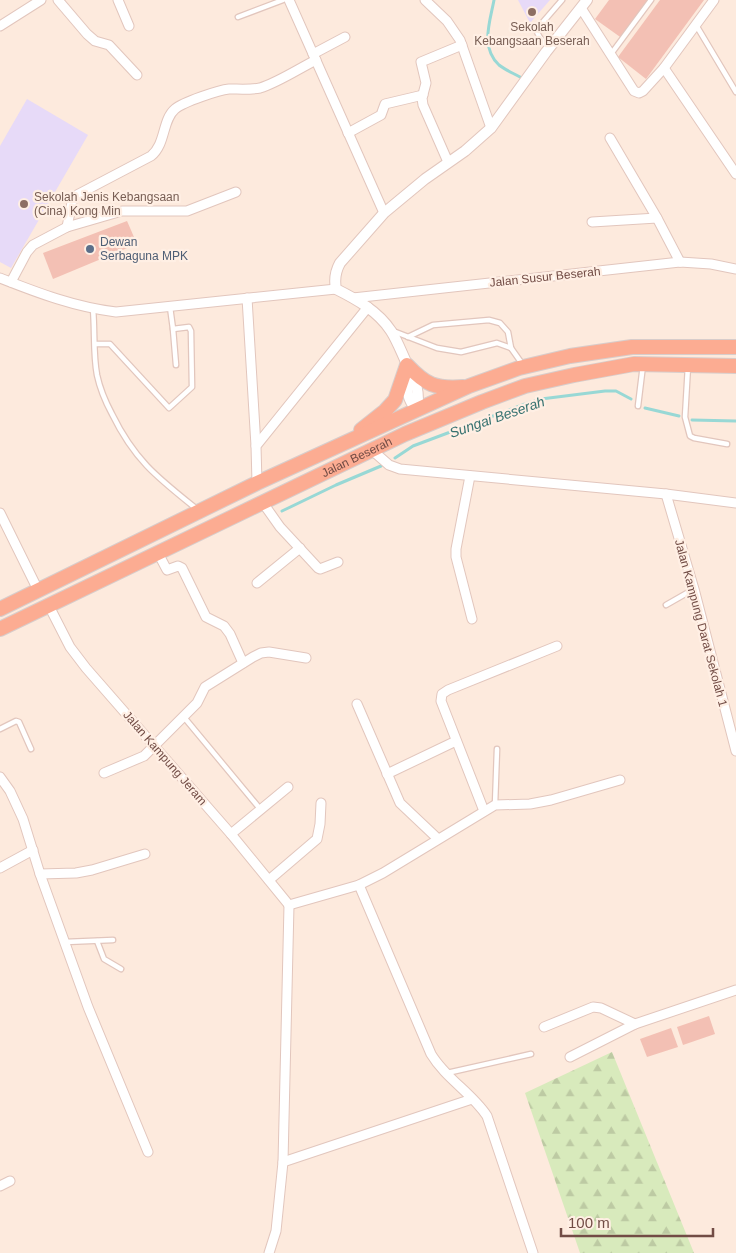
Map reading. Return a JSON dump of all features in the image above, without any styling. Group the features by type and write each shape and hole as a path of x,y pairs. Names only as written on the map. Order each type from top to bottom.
{"highway":[{"name":"Jalan Beserah","path":"0,609 257,483 469,386 524,366 570,356 632,347 736,348"},
{"name":"Jalan Beserah","path":"0,629 405,434 525,386 634,364 736,366"},
{"path":"342,444 386,411 395,400 407,365 420,379 428,384 451,388 469,386"},
{"path":"405,434 417,410 438,420"}],"street":[{"path":"0,26 41,0"},
{"path":"58,0 87,34 95,41 109,45 137,75"},
{"path":"118,0 129,26"},
{"path":"289,0 384,213"},
{"path":"425,0 454,29 462,45 491,128"},
{"path":"336,289 334,279 340,263 384,213 448,162 465,151 491,128 548,49 584,4 611,56 634,91 638,93 664,68 714,0"},
{"path":"67,227 73,197 156,152 173,110 222,90 263,87 345,37"},
{"path":"448,162 424,105 426,83 421,62 462,45"},
{"path":"664,68 736,174"},
{"path":"348,133 381,115 385,104 424,95"},
{"path":"610,138 657,218 680,262"},
{"path":"11,282 27,252 33,246 67,227 131,210 187,211 236,192"},
{"path":"592,222 657,218"},
{"name":"Jalan Susur Beserah","path":"353,298 680,262 711,264 736,269"},
{"path":"0,278 73,305 122,312 336,289 368,307 390,329 418,391 417,410"},
{"path":"247,298 257,483"},
{"path":"256,446 368,307"},
{"path":"373,451 389,465 400,469 666,494 736,503"},
{"path":"470,476 456,557 472,619"},
{"name":"Jalan Kampung Darat Sekolah 1","path":"666,494 694,589 736,751"},
{"path":"263,503 280,527 320,569 338,562"},
{"path":"0,513 38,590"},
{"path":"257,583 300,548"},
{"path":"158,553 167,570 178,566 182,568 206,617 224,626 244,663"},
{"name":"Jalan Kampung Jeram","path":"49,606 70,647 80,661 231,834 289,905"},
{"path":"484,811 441,701 442,694 558,646"},
{"path":"104,773 144,756 197,703 205,687 261,653 269,652 306,658"},
{"path":"357,704 400,803 438,838"},
{"path":"387,774 456,741"},
{"path":"0,777 10,791 23,819 40,874 88,1007 148,1152"},
{"path":"269,1253 276,1231 282,1162 289,905 359,885 383,873 495,805 530,804 551,800 620,780"},
{"path":"231,834 288,787"},
{"path":"268,880 317,839 321,803"},
{"path":"0,868 33,850"},
{"path":"40,874 76,873 92,870 145,854"},
{"path":"359,885 431,1054 445,1074 481,1107 492,1128 533,1253"},
{"path":"570,1057 635,1024 736,990"},
{"path":"544,1027 593,1007 601,1008 635,1024"},
{"path":"282,1162 472,1099"},
{"path":"0,1186 10,1181"}],"lane":[{"path":"238,17 283,0"},
{"path":"548,49 536,30 562,0"},
{"path":"611,56 651,0"},
{"path":"696,24 736,92"},
{"path":"170,307 176,365"},
{"path":"93,309 97,373 102,395 120,432 154,475 199,510"},
{"path":"408,337 433,325 489,320 500,323 508,332 511,348 524,366"},
{"path":"96,344 110,344 168,408 192,387 191,331 189,328 173,329"},
{"path":"390,329 437,348 461,352 497,343 511,348"},
{"path":"638,406 643,365"},
{"path":"688,365 685,417 690,436 727,444"},
{"path":"666,605 694,589"},
{"path":"183,716 260,810"},
{"path":"0,729 16,721 19,722 31,750"},
{"path":"495,805 497,748"},
{"path":"65,942 113,940"},
{"path":"97,941 104,959 120,969"},
{"path":"445,1074 531,1054"}],"shaded area":[{"name":"Sekolah Kebangsaan Beserah","path":"518,0 550,0 530,23"},
{"name":"Sekolah Jenis Kebangsaan (Cina) Kong Min","path":"27,99 88,135 11,268 0,262 0,146"}],"green space":[{"path":"612,1052 694,1253 580,1253 525,1093"}],"building":[{"path":"609,0 651,0 623,39 595,19"},
{"path":"660,0 704,0 646,79 618,57"},
{"name":"Dewan Serbaguna MPK","path":"127,221 137,244 53,279 43,253"},
{"path":"709,1016 715,1034 683,1045 677,1027"},
{"path":"671,1028 678,1047 647,1057 640,1039"}],"waterway":[{"path":"494,0 488,34 490,50 493,58 499,65 520,77"},
{"name":"Sungai Beserah","path":"395,458 413,446 541,399 605,391 616,391 631,399"},
{"name":"Sungai Beserah","path":"645,408 679,416"},
{"name":"Sungai Beserah","path":"692,420 736,421"},
{"name":"Sungai Beserah","path":"282,511 381,466"}],"place":[{"name":"Sekolah Kebangsaan Beserah","path":"532,12"},
{"name":"Sekolah Jenis Kebangsaan (Cina) Kong Min","path":"24,204"},
{"name":"Dewan Serbaguna MPK","path":"90,249"}]}
